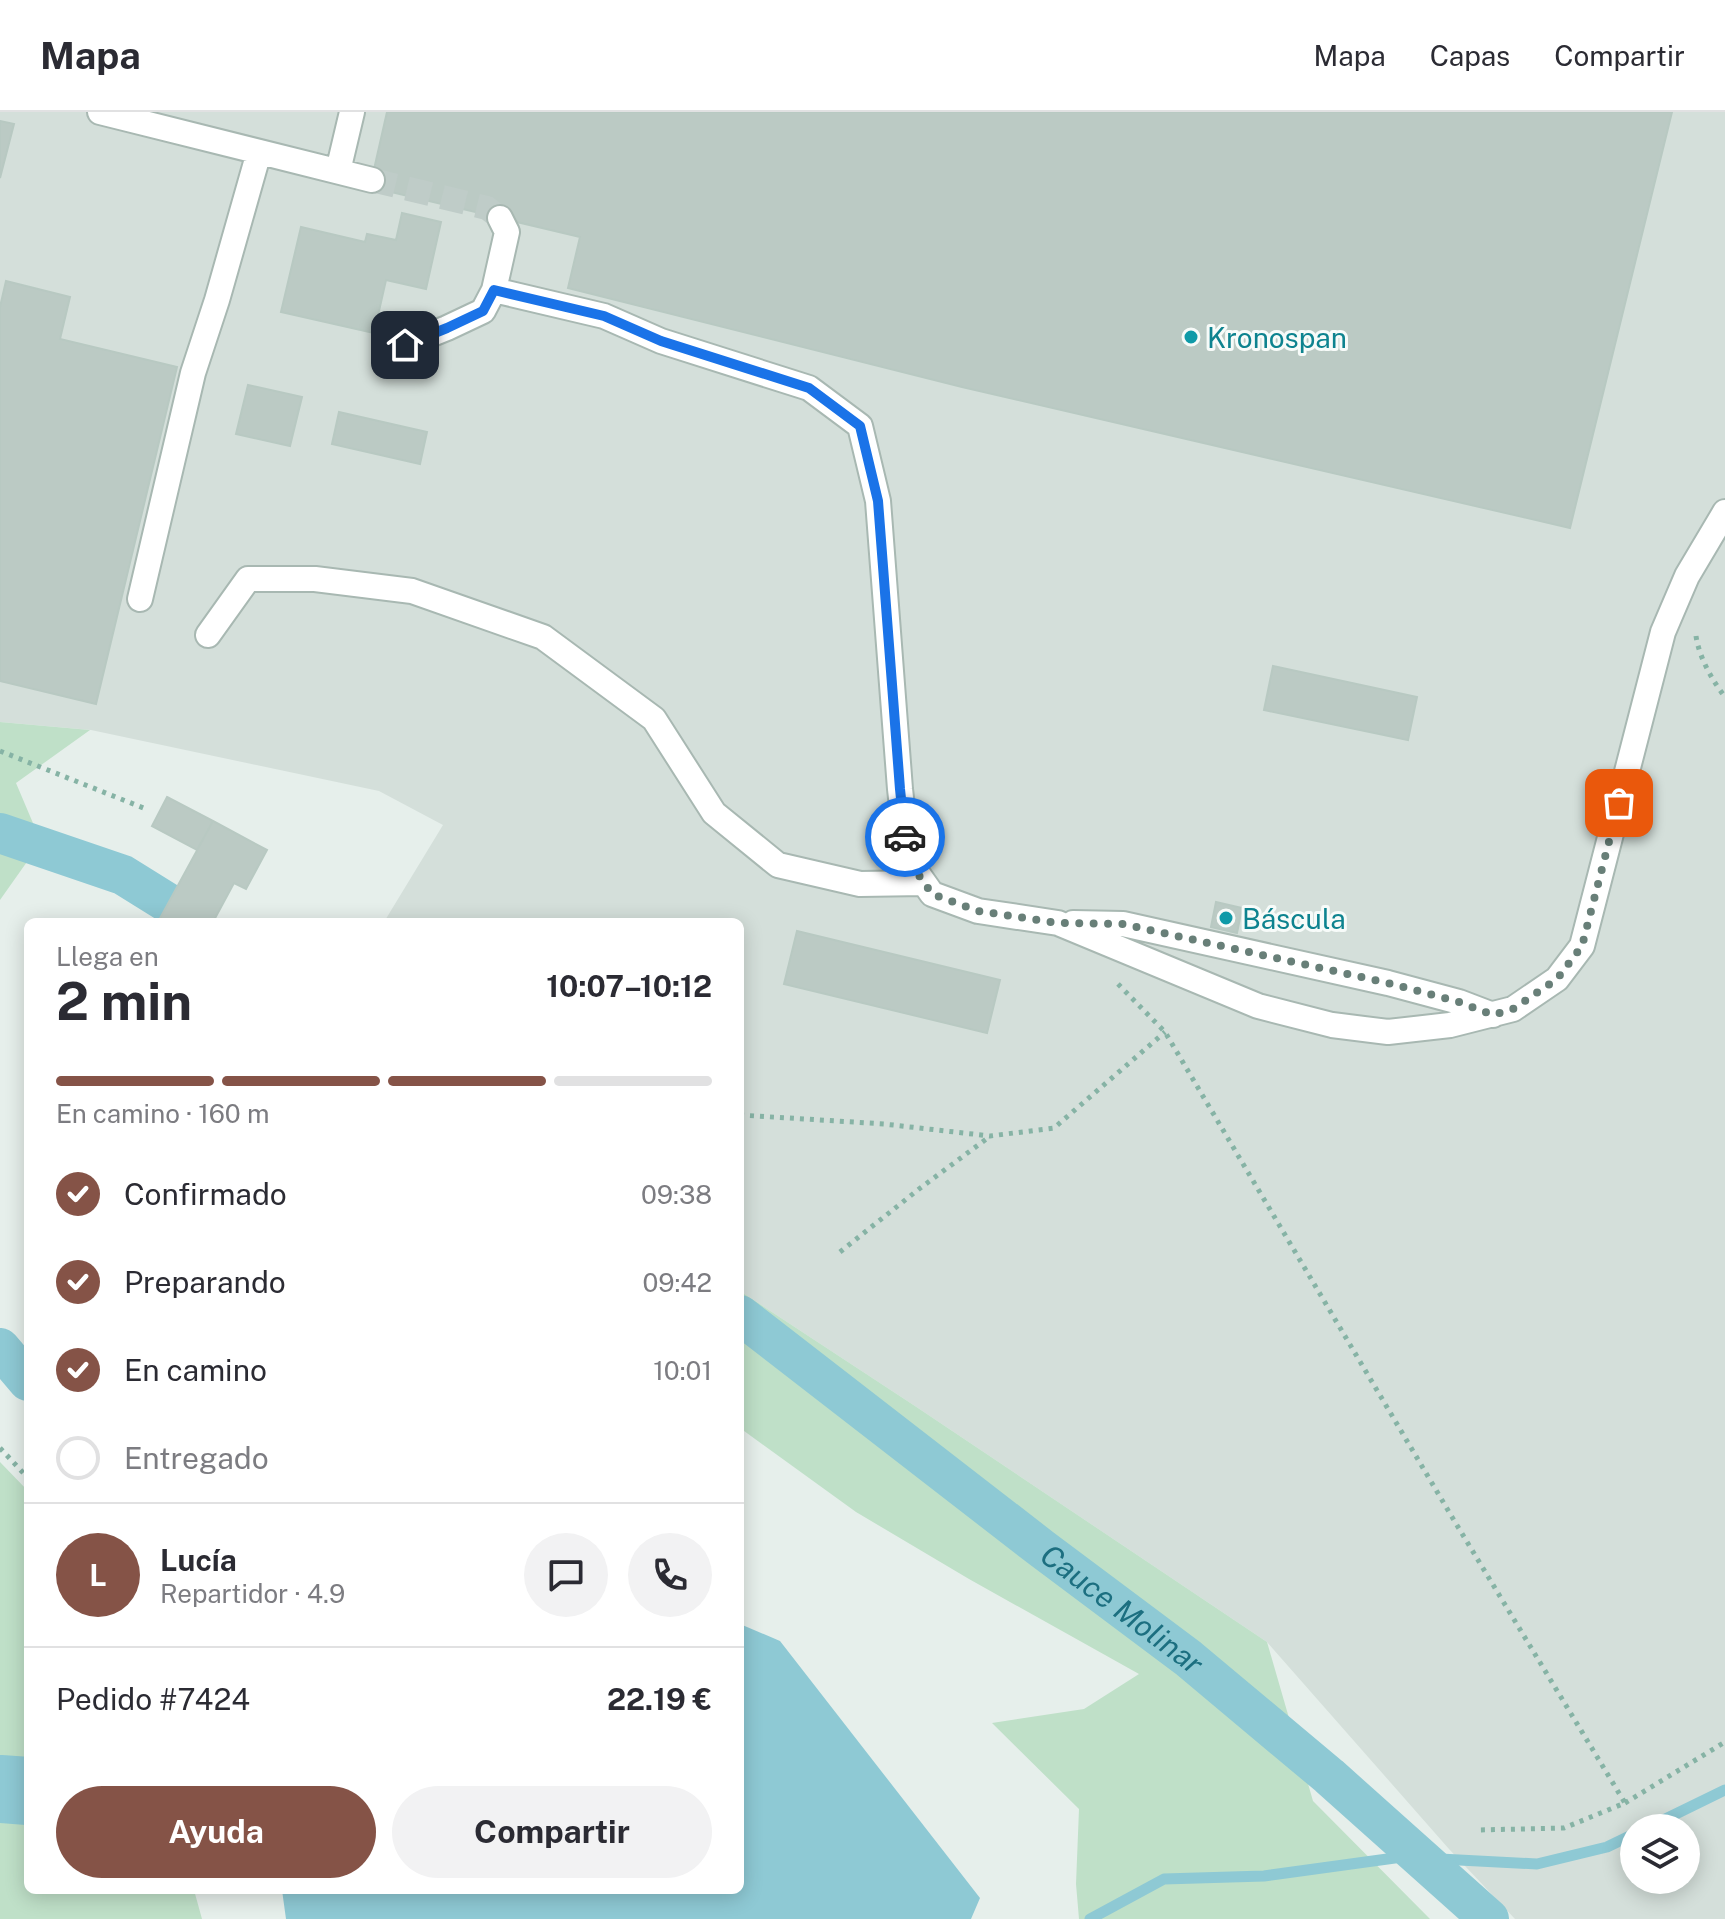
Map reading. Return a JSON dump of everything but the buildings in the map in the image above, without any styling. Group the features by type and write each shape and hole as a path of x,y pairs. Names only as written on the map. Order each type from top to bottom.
{"lane":[{"path":"100,112 372,180"},
{"path":"338,171 352,112"},
{"path":"140,599 193,373 259,152"},
{"path":"405,345 483,311 494,290 507,232 500,218"},
{"path":"494,290 604,316 661,341 809,388 860,426 878,501 908,860 932,894 978,911 1058,923 1123,924 1388,983 1459,1002 1493,1015"},
{"path":"1058,923 1258,1006 1332,1025 1388,1032 1450,1025 1513,1009 1557,979 1582,946 1663,632 1687,576 1725,512"},
{"path":"208,635 248,579 315,579 412,591 485,616 543,637 654,719 714,813 778,865 860,884 924,883"}],"path":[{"path":"1696,634 1698,648 1725,697"},
{"path":"0,751 146,809"},
{"path":"1112,978 1165,1032 1625,1803"},
{"path":"744,1115 884,1124 990,1136 1054,1128 1165,1032"},
{"path":"840,1252 990,1136"},
{"path":"0,1448 24,1474"},
{"path":"1477,1830 1564,1828 1625,1803 1725,1742"}],"shaded area":[{"path":"0,112 1725,112 1725,1919 1515,1919 1449,1849 1267,1642 744,1294 744,918 386,918 443,825 379,791 91,730 0,722"}],"green space":[{"path":"0,722 90,730 16,783 41,842 0,900"},
{"path":"744,1294 1267,1642 1313,1801 1430,1919 1079,1919 1076,1884 1079,1809 992,1723 1084,1709 1139,1674 856,1512 744,1431"},
{"path":"0,1462 24,1487 24,1894 195,1894 202,1919 0,1919"}],"water":[{"path":"744,1626 780,1641 980,1898 971,1919 286,1919 283,1894 744,1894"}],"waterway":[{"name":"Cauce Molinar","path":"0,833 123,875 168,903"},
{"name":"Cauce Molinar","path":"744,1318 1188,1658 1329,1776 1489,1919"},
{"path":"0,1348 24,1376"},
{"path":"0,1789 24,1791"},
{"path":"1676,1814 1725,1790"},
{"path":"1090,1919 1164,1879 1264,1876 1402,1857 1537,1864 1607,1847 1620,1841"}],"tunnel":[{"path":"372,180 487,208 500,218"}],"way so far":[{"path":"905,837 908,860 932,894 978,911 1058,923 1123,924 1388,983 1459,1002 1493,1015 1513,1009 1557,979 1582,946 1619,803"}],"place":[{"name":"Kronospan","path":"1191,337"},
{"name":"Báscula","path":"1226,918"}],"route":[{"path":"405,345 483,311 494,290 604,316 661,341 809,388 860,426 878,501 905,837"}]}
